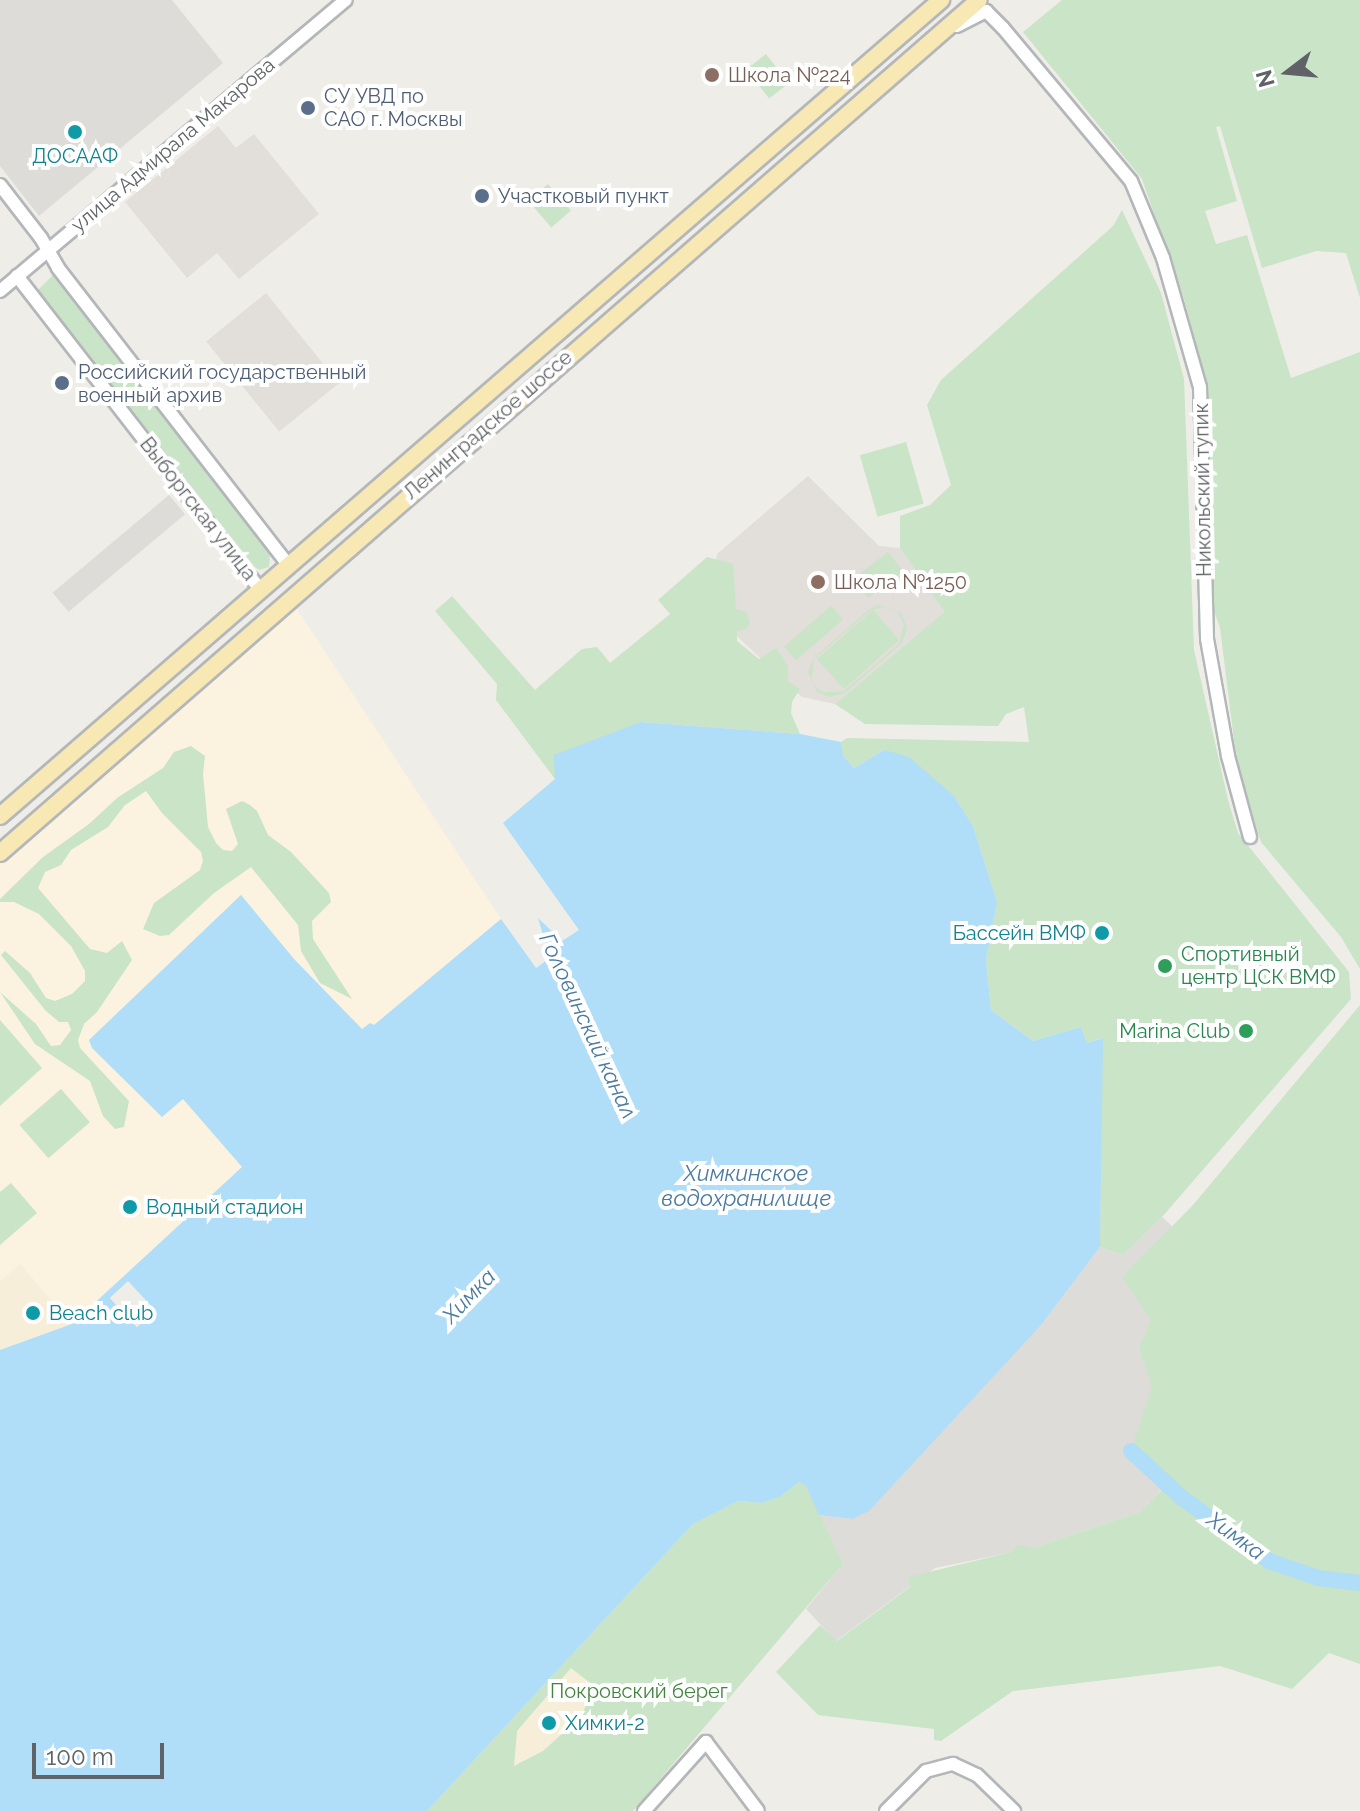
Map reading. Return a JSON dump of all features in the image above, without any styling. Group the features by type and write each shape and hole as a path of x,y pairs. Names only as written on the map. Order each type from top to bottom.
{"main road":[{"name":"Ленинградское шоссе","path":"0,816 929,7 941,0"},
{"name":"Ленинградское шоссе","path":"0,853 933,40 982,6"}],"street":[{"name":"улица Адмирала Макарова","path":"0,291 346,0"},
{"name":"Никольский тупик","path":"982,6 1012,37 1131,181 1144,207 1171,283 1202,399 1207,639 1228,756 1250,837"},
{"name":"Выборгская улица","path":"0,185 48,249 58,268 288,565"},
{"name":"Выборгская улица","path":"17,276 261,590"},
{"path":"644,1811 706,1742 758,1811"},
{"path":"886,1811 926,1771 953,1764 977,1775 1014,1811"}],"shaded area":[{"path":"0,0 172,0 223,63 39,216 0,166"},
{"path":"218,126 236,148 254,134 319,214 239,279 217,253 187,278 125,202"},
{"path":"266,293 339,383 279,432 206,341"},
{"name":"Школа №1250","path":"808,476 879,546 900,548 946,612 835,704 802,697 708,609 717,554"},
{"path":"169,495 185,514 69,612 53,593"},
{"path":"296,608 501,919 373,1026 362,1030 294,959 241,895 89,1040 162,1116 183,1099 243,1167 97,1300 94,1316 0,1350 0,865"},
{"path":"1162,1217 1276,1321 1190,1459 1140,1512 1033,1548 935,1568 836,1641 806,1609 843,1564 819,1515 852,1519 1042,1324 1100,1247 1123,1255"}],"green space":[{"path":"1062,0 1360,0 1360,298 1346,253 1316,251 1262,268 1220,126 1216,127 1237,201 1205,211 1216,244 1247,235 1291,378 1360,352 1360,969 1341,937 1261,842 1246,796 1235,748 1220,628 1213,608 1207,386 1184,299 1142,179 1023,32"},
{"path":"766,54 789,83 769,99 746,69"},
{"path":"548,184 571,210 551,227 528,201"},
{"path":"1122,210 1161,293 1184,379 1194,650 1228,800 1238,833 1349,972 1351,999 1162,1217 1123,1255 1100,1247 1102,1038 1087,1043 1081,1027 1033,1041 991,1010 986,960 997,902 973,826 954,796 884,750 854,768 843,756 841,742 847,738 1029,742 1024,707 1006,714 998,726 865,724 835,704 945,612 900,548 900,516 930,505 951,485 927,405 941,380 1113,226"},
{"path":"53,275 270,554 269,567 259,570 254,566 38,290"},
{"path":"906,442 924,504 878,517 860,455"},
{"path":"888,552 903,571 868,598 853,579"},
{"path":"707,557 733,564 736,609 746,612 750,622 747,629 737,631 737,641 759,659 776,648 788,666 788,681 800,689 792,702 791,713 800,734 641,722 555,779 496,700 497,684 435,611 452,596 535,690 582,649 597,647 610,663 670,614 658,600"},
{"path":"878,605 901,613 907,628 902,643 845,693 830,697 817,692 813,683 821,692 843,692 899,644 904,624 897,612 883,607 870,611 814,659 811,679 808,672 814,658 867,611"},
{"path":"831,606 843,620 796,660 784,647"},
{"path":"873,610 899,640 844,689 817,659"},
{"path":"191,746 205,756 203,774 208,827 216,843 223,850 232,851 238,844 226,809 242,801 257,811 268,835 291,852 329,893 331,902 312,921 313,939 352,999 320,983 301,951 298,925 251,867 214,893 169,935 160,936 143,929 154,903 200,870 203,861 201,852 162,813 146,791 125,805 108,827 71,850 61,865 45,872 38,888 90,949 107,953 122,941 132,960 97,1012 84,1024 78,1040 80,1048 129,1101 124,1127 115,1129 103,1116 90,1081 35,1044 0,992 36,1024 51,1046 60,1045 71,1030 68,1022 59,1022 45,1010 1,955 5,951 30,973 46,998 55,1001 72,994 85,981 85,971 71,946 39,914 14,902 0,902 0,899 43,857 89,824 117,798 163,768 174,752"},
{"path":"1360,1005 1360,1664 1329,1653 1292,1689 1220,1666 1013,1691 941,1741 934,1740 934,1729 818,1715 776,1672 820,1625 837,1641 910,1587 908,1577 1012,1552 1017,1545 1033,1548 1140,1512 1167,1484 1131,1451 1152,1386 1139,1348 1151,1320 1122,1277 1193,1205"},
{"path":"0,1020 42,1068 0,1106"},
{"path":"61,1089 90,1122 48,1158 19,1125"},
{"path":"11,1183 37,1213 0,1245 0,1192"},
{"name":"Покровский берег","path":"799,1482 806,1486 843,1564 633,1811 427,1811 693,1524 738,1501 761,1503 780,1497"}],"sand":[{"name":"Beach club","path":"20,1264 55,1304 77,1322 0,1350 0,1281"},
{"name":"Химки-2","path":"571,1668 593,1685 582,1716 543,1751 514,1766 517,1731"}],"water":[{"name":"Химкинское водохранилище","path":"641,722 800,734 841,742 843,756 854,768 884,750 909,757 954,796 973,826 997,902 986,960 991,1010 1033,1041 1081,1027 1087,1043 1103,1038 1100,1247 1042,1324 869,1511 852,1519 819,1515 806,1486 799,1482 780,1497 761,1503 738,1501 693,1524 427,1811 0,1811 0,1350 94,1316 97,1301 242,1167 183,1099 162,1117 92,1048 89,1040 241,895 294,959 362,1029 370,1023 374,1025 501,919 536,968 550,958 538,918 562,941 579,930 503,823 555,779 554,755"}],"pier":[{"path":"128,1281 155,1310 137,1327 110,1298"}],"waterway":[{"name":"Химка","path":"1131,1451 1181,1497 1269,1561 1318,1578 1360,1583"}],"place":[{"name":"Школа №224","path":"712,75"},
{"name":"СУ УВД по САО г. Москвы","path":"308,108"},
{"name":"ДОСААФ","path":"75,132"},
{"name":"Участковый пункт","path":"482,196"},
{"name":"Российский государственный военный архив","path":"62,383"},
{"name":"Школа №1250","path":"818,582"},
{"name":"Бассейн ВМФ","path":"1102,933"},
{"name":"Спортивный центр ЦСК ВМФ","path":"1165,966"},
{"name":"Marina Club","path":"1246,1031"},
{"name":"Водный стадион","path":"130,1207"},
{"name":"Beach club","path":"33,1313"},
{"name":"Химки-2","path":"549,1723"}],"water label":[{"name":"Головинский канал","path":"588,1026"}]}
